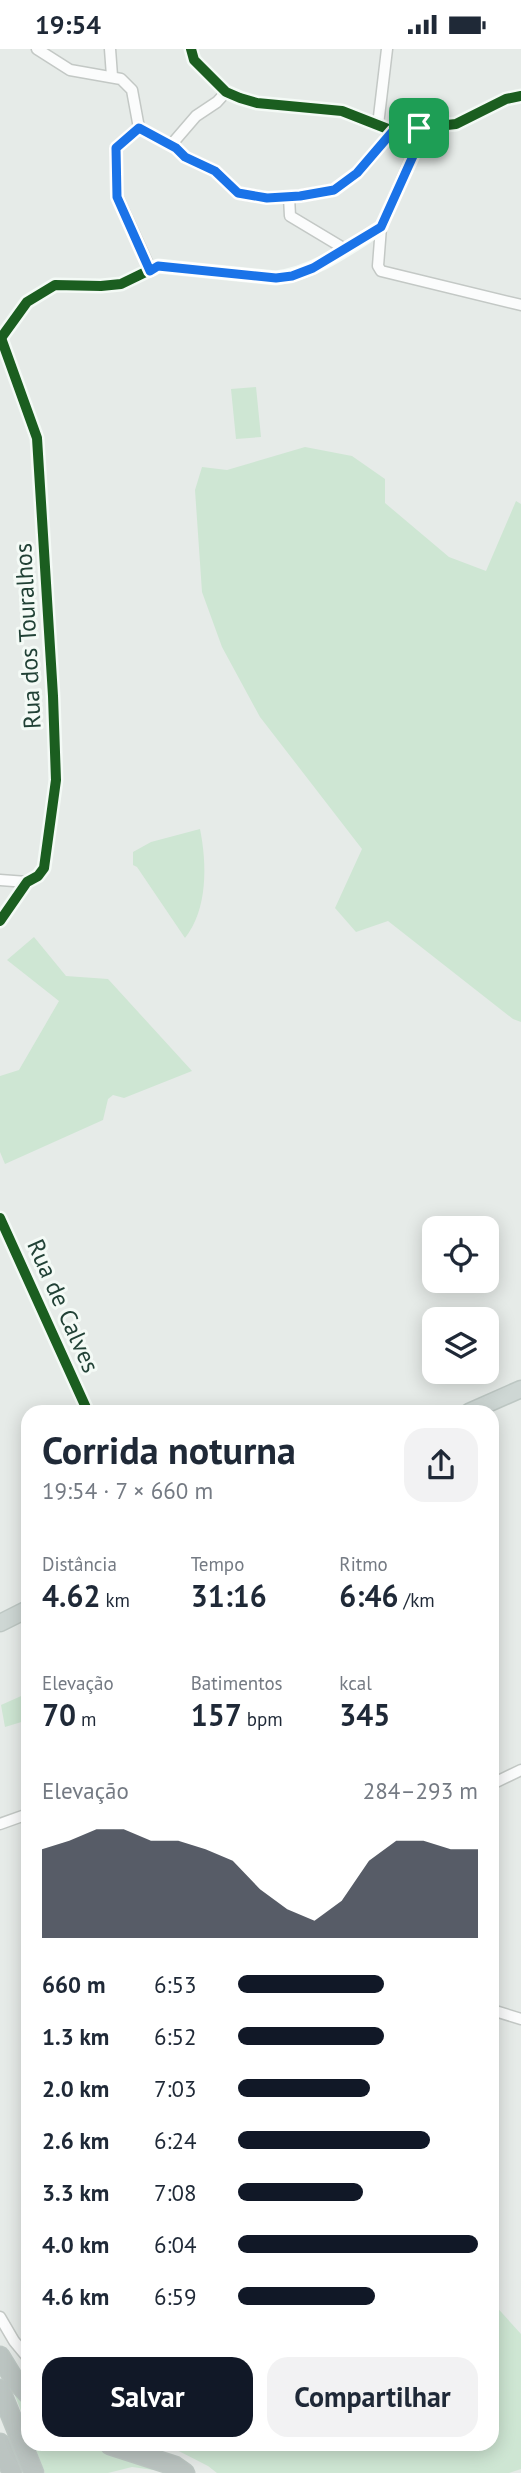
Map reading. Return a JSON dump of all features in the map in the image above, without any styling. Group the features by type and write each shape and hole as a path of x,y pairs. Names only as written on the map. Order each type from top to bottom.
{"highway":[{"path":"0,2357 21,2386"},
{"path":"0,2389 21,2441"},
{"path":"0,2442 12,2473"},
{"path":"25,2451 34,2473"},
{"path":"130,2451 163,2461 185,2473"}],"main road":[{"path":"485,1405 521,1389"},
{"path":"0,1623 21,1612"}],"street":[{"path":"37,49 71,70 121,79 132,90 139,128"},
{"path":"110,49 112,76"},
{"path":"191,49 194,60 226,92 257,103 342,111 393,131 456,124 516,97 521,87"},
{"path":"378,125 387,49"},
{"path":"171,145 196,116 226,92"},
{"path":"139,128 171,145 185,157 215,171 238,193 267,198 334,190 357,173 393,131"},
{"path":"139,128 116,148 116,185 117,197 150,271"},
{"path":"419,128 418,145 381,227 378,266 381,271 521,306"},
{"path":"289,197 290,216 345,249"},
{"path":"0,338 27,302 55,285 102,286 121,283 158,266 284,277 313,268 381,227"},
{"name":"Rua dos Touralhos","path":"0,338 37,438 53,696 55,779 44,868 38,876 27,882 0,921"},
{"path":"0,880 27,882"},
{"name":"Rua de Calves","path":"0,1218 85,1405"},
{"path":"499,1781 521,1770"},
{"path":"0,1824 21,1816"},
{"path":"499,2012 521,2019"},
{"path":"0,2317 21,2350"}],"green space":[{"path":"256,387 261,437 236,439 231,389"},
{"path":"305,447 352,456 385,479 385,503 449,557 486,571 516,501 521,504 521,1022 513,1019 388,921 356,932 335,908 362,849 260,717 222,647 202,592 195,490 202,467 227,470"},
{"path":"200,829 204,886 198,914 185,938 133,865 133,852 151,842"},
{"path":"34,937 66,976 108,979 192,1071 124,1098 113,1095 108,1099 103,1120 5,1164 0,1152 0,1076 19,1070 59,1001 7,960"},
{"path":"21,1696 21,1722 5,1727 1,1705"},
{"path":"499,2310 521,2334 521,2469 509,2473 217,2473 179,2451 499,2451"},
{"path":"9,2380 21,2393 21,2411"},
{"path":"36,2451 120,2451 176,2473 132,2467 108,2473 45,2473"}],"cycle path":[{"path":"191,49 194,60 226,92 240,98 257,103 342,111 393,131 456,124 506,99 521,96"},
{"path":"1,338 27,302 55,285 121,284 158,266 276,278 318,265 381,227"},
{"path":"0,921 27,882 38,876 44,868 56,780 37,438 1,338"},
{"path":"0,1218 85,1405"}],"route":[{"path":"139,128 176,148 185,157 215,171 238,193 267,198 334,190 357,173 393,131 419,128 418,145 381,227 313,268 292,276 276,278 158,266 150,271 117,197 116,148 139,128"}]}
